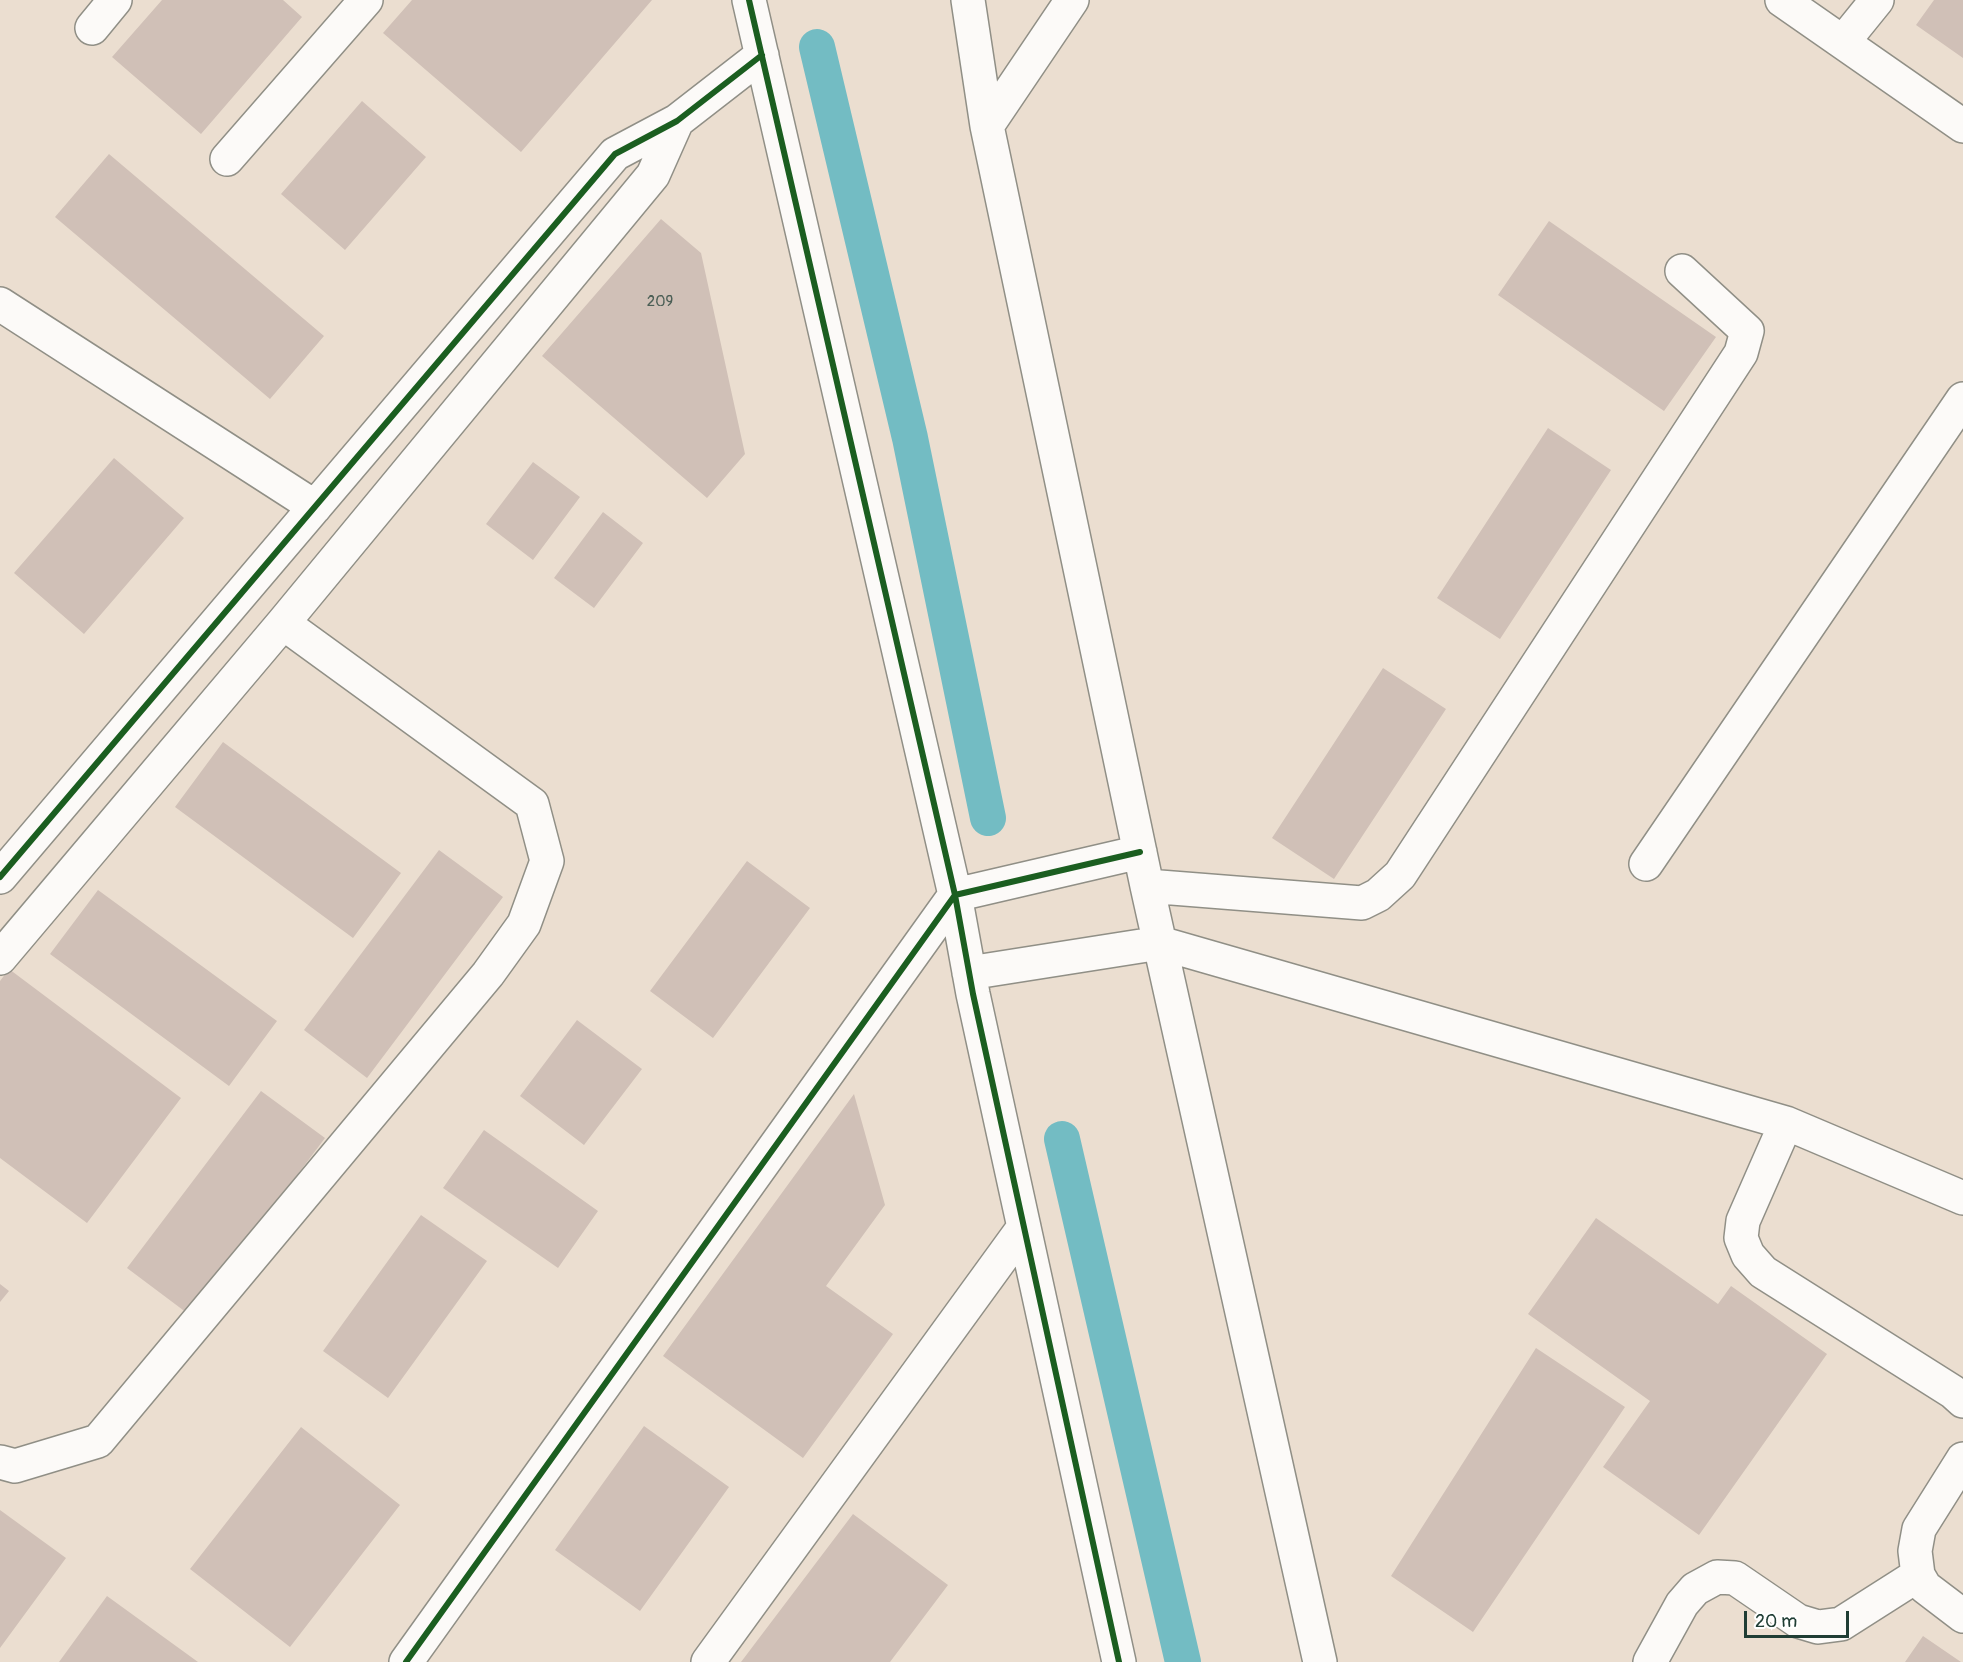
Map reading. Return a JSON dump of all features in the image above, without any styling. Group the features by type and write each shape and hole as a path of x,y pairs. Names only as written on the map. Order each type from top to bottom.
{"street":[{"path":"92,28 116,0"},
{"path":"227,159 366,0"},
{"path":"749,0 955,895 969,973 1119,1662"},
{"path":"968,0 987,126 1147,886 1320,1662"},
{"path":"987,126 1072,0"},
{"path":"1782,0 1963,126"},
{"path":"1843,42 1877,0"},
{"path":"0,877 615,154 677,121 762,55"},
{"path":"0,958 283,623 653,175 677,121"},
{"path":"1147,886 1362,903 1378,895 1400,875 1741,353 1747,331 1682,271"},
{"path":"0,304 315,507"},
{"path":"1646,864 1963,399"},
{"path":"0,1462 15,1466 99,1441 488,974 524,924 547,861 532,804 283,623"},
{"path":"406,1662 955,895 1140,852"},
{"path":"969,973 1160,943 1786,1123 1963,1198"},
{"path":"1786,1123 1743,1221 1741,1238 1748,1255 1763,1272 1953,1392 1963,1401"},
{"path":"708,1662 1024,1227"},
{"path":"1963,1459 1919,1529 1915,1551 1918,1575 1925,1587 1963,1616"},
{"path":"1650,1662 1682,1604 1695,1589 1717,1577 1735,1578 1798,1621 1818,1627 1841,1624 1918,1575"}],"building":[{"path":"162,0 283,0 302,17 201,134 112,57"},
{"path":"412,0 652,0 521,152 383,33"},
{"path":"1934,0 1963,0 1963,58 1916,25"},
{"path":"362,101 426,157 345,250 281,194"},
{"path":"109,154 324,336 270,399 55,217"},
{"path":"661,219 701,253 745,454 707,498 542,356"},
{"path":"1549,221 1716,337 1664,411 1498,295"},
{"path":"1548,428 1611,470 1500,639 1437,598"},
{"path":"114,458 184,518 84,634 14,573"},
{"path":"533,462 580,497 533,560 486,524"},
{"path":"603,512 643,543 594,608 554,578"},
{"path":"1383,668 1446,709 1334,879 1272,838"},
{"path":"223,742 401,873 353,938 175,807"},
{"path":"439,850 503,897 367,1078 304,1030"},
{"path":"747,861 810,908 713,1038 650,991"},
{"path":"98,890 277,1021 229,1086 50,954"},
{"path":"9,969 181,1098 87,1223 0,1158 0,981"},
{"path":"577,1020 642,1069 584,1145 520,1096"},
{"path":"261,1091 325,1138 191,1316 127,1268"},
{"path":"854,1094 885,1205 826,1286 893,1334 803,1458 663,1356"},
{"path":"484,1130 598,1211 558,1268 443,1188"},
{"path":"421,1215 487,1261 388,1398 323,1351"},
{"path":"1596,1218 1718,1304 1731,1286 1827,1354 1699,1535 1603,1467 1650,1401 1528,1314"},
{"path":"0,1284 9,1291 0,1302"},
{"path":"1536,1348 1625,1407 1473,1632 1391,1576"},
{"path":"644,1426 729,1487 640,1611 555,1550"},
{"path":"301,1427 400,1505 290,1647 190,1569"},
{"path":"0,1510 66,1558 0,1648"},
{"path":"853,1514 948,1585 890,1662 741,1662"},
{"path":"107,1596 198,1662 59,1662"},
{"path":"1923,1636 1961,1662 1905,1662"}],"waterway":[{"path":"817,47 910,438 988,818"},
{"path":"1062,1139 1183,1662"}],"cycle path":[{"path":"749,0 955,895 973,994 1119,1662"},
{"path":"0,877 615,154 677,121 762,55"},
{"path":"406,1662 955,895 1140,852"}]}
